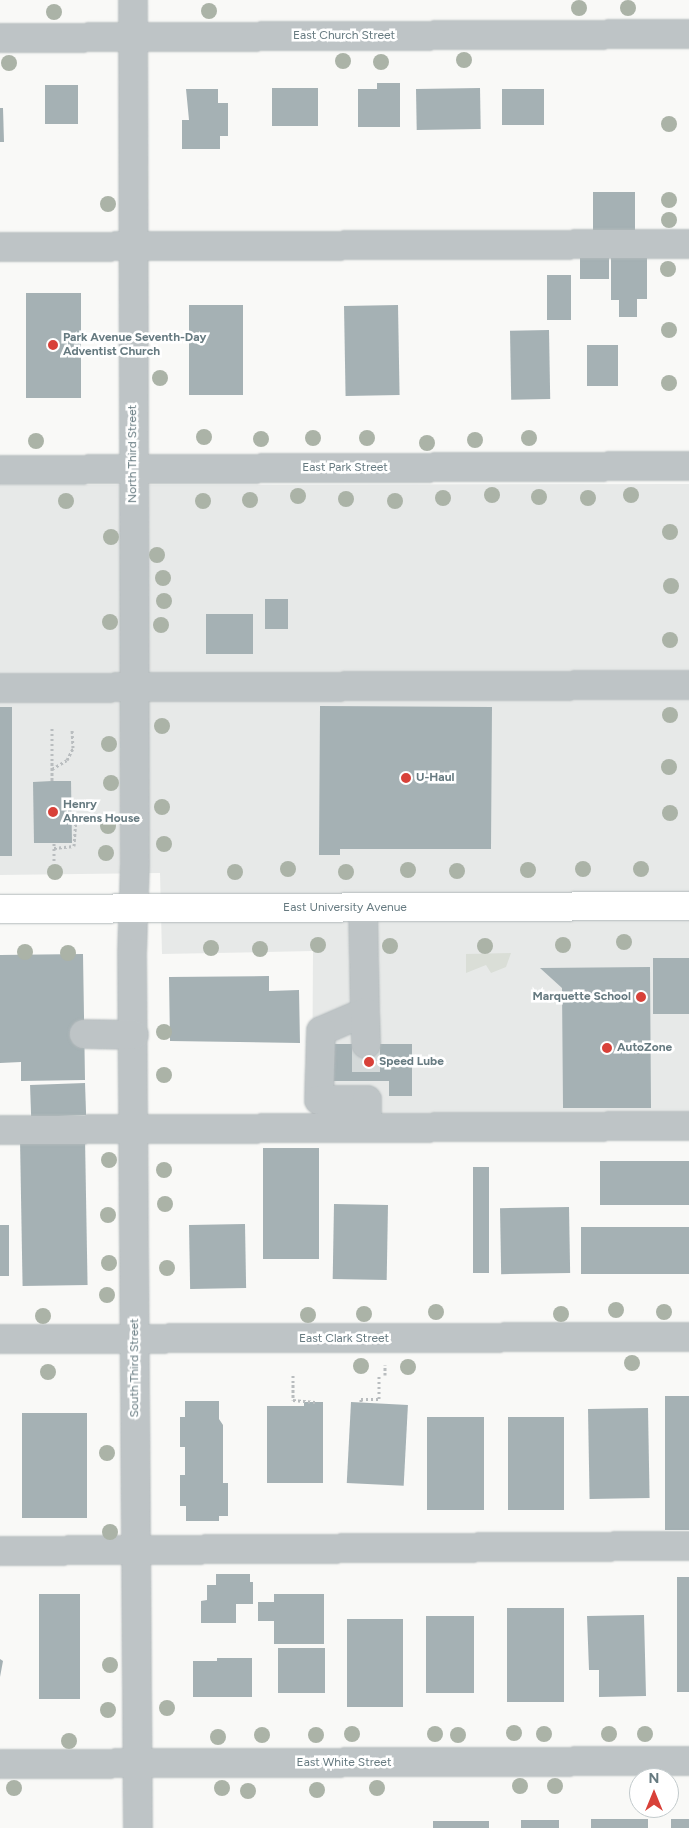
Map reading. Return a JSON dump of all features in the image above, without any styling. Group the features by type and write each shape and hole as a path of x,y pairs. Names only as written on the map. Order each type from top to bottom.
{"main road":[{"name":"East University Avenue","path":"0,910 689,906"}],"street":[{"name":"North Third Street","path":"133,0 135,247 132,469 134,909"},
{"name":"East Church Street","path":"0,38 689,34"},
{"path":"0,247 689,244"},
{"name":"East Park Street","path":"0,470 689,466"},
{"path":"0,688 689,685"},
{"path":"363,908 366,1044"},
{"name":"South Third Street","path":"134,909 136,1764 138,1828"},
{"path":"365,1012 321,1030 319,1100 689,1126"},
{"path":"84,1034 134,1034"},
{"path":"0,1130 135,1129 366,1102"},
{"name":"East Clark Street","path":"0,1339 689,1337"},
{"path":"0,1551 689,1546"},
{"name":"East White Street","path":"0,1764 689,1761"}],"path":[{"path":"52,728 52,781"},
{"path":"52,769 67,760 73,748 72,729"},
{"path":"54,863 54,846 74,846 76,820"},
{"path":"362,1402 362,1399 379,1399 379,1374"},
{"path":"293,1375 293,1400 315,1402"}],"shaded area":[{"path":"689,484 689,1117 312,1120 313,951 162,954 160,873 0,875 0,485"},
{"path":"511,953 506,967 491,973 486,965 466,973 466,954"}],"building":[{"path":"377,83 400,83 400,127 358,127 358,89 377,89"},
{"path":"45,85 78,85 78,124 45,124"},
{"path":"272,88 318,88 318,126 272,126"},
{"path":"480,88 481,129 417,130 416,89"},
{"path":"186,89 218,89 218,103 228,103 228,136 220,136 220,149 182,149 182,120 189,120"},
{"path":"502,89 544,89 544,125 502,125"},
{"path":"0,108 3,108 4,142 0,142"},
{"path":"593,192 635,192 635,230 593,230"},
{"path":"580,254 609,254 609,279 580,279"},
{"path":"611,254 647,254 647,299 637,299 637,317 619,317 619,300 611,300"},
{"path":"547,275 571,275 571,320 547,320"},
{"name":"Park Avenue Seventh-Day Adventist Church","path":"26,293 81,293 81,398 26,398"},
{"path":"189,305 243,305 243,395 189,395"},
{"path":"398,305 400,395 346,396 344,306"},
{"path":"549,330 550,399 511,400 510,331"},
{"path":"587,345 618,345 618,386 587,386"},
{"path":"265,599 288,599 288,629 265,629"},
{"path":"206,614 253,614 253,654 206,654"},
{"name":"U-Haul","path":"320,706 492,707 491,849 340,849 340,855 319,855"},
{"path":"0,707 12,707 12,856 0,856"},
{"name":"Henry Ahrens House","path":"71,781 72,843 34,843 33,782"},
{"path":"83,954 85,1080 21,1081 21,1062 0,1063 0,955"},
{"path":"653,958 689,958 689,1014 653,1014"},
{"name":"AutoZone","path":"650,967 651,1108 563,1108 562,988 540,968"},
{"path":"269,976 269,991 299,990 300,1043 170,1041 169,977"},
{"name":"Speed Lube","path":"327,1044 412,1044 412,1096 389,1096 389,1081 327,1081"},
{"path":"85,1083 86,1115 31,1117 30,1085"},
{"path":"85,1138 88,1285 23,1286 20,1139"},
{"path":"263,1148 319,1148 319,1259 263,1259"},
{"path":"600,1161 689,1161 689,1205 600,1205"},
{"path":"473,1167 489,1167 489,1273 473,1273"},
{"path":"334,1204 388,1205 387,1280 333,1279"},
{"path":"569,1207 570,1273 501,1274 500,1208"},
{"path":"245,1224 246,1288 190,1289 189,1225"},
{"path":"0,1225 9,1225 9,1276 0,1276"},
{"path":"581,1227 689,1227 689,1274 581,1274"},
{"path":"665,1396 689,1396 689,1530 665,1530"},
{"path":"185,1401 219,1401 219,1419 223,1425 223,1483 228,1483 228,1516 219,1516 219,1521 186,1521 186,1506 180,1506 180,1475 185,1475 185,1447 180,1447 180,1417 185,1417"},
{"path":"304,1402 323,1402 323,1483 267,1483 267,1406 304,1406"},
{"path":"351,1402 408,1405 404,1486 347,1483"},
{"path":"648,1408 650,1498 590,1499 588,1409"},
{"path":"22,1413 87,1413 87,1518 22,1518"},
{"path":"427,1417 484,1417 484,1510 427,1510"},
{"path":"508,1417 564,1417 564,1510 508,1510"},
{"path":"216,1574 250,1574 250,1582 253,1582 253,1604 236,1604 236,1623 201,1623 201,1601 207,1600 207,1585 216,1585"},
{"path":"677,1577 689,1577 689,1692 677,1692"},
{"path":"39,1594 80,1594 80,1699 39,1699"},
{"path":"274,1594 324,1594 324,1644 274,1644 274,1621 258,1621 258,1602 274,1602"},
{"path":"507,1608 564,1608 564,1702 507,1702"},
{"path":"644,1615 646,1696 599,1697 599,1670 589,1670 587,1616"},
{"path":"426,1616 474,1616 474,1693 426,1693"},
{"path":"347,1619 403,1619 403,1707 347,1707"},
{"path":"278,1648 325,1648 325,1693 278,1693"},
{"path":"217,1658 252,1658 252,1697 193,1697 193,1661 217,1661"},
{"path":"0,1659 3,1661 0,1677"},
{"path":"591,1819 648,1819 648,1828 591,1828"},
{"path":"671,1819 689,1819 689,1828 671,1828"},
{"path":"521,1820 559,1820 559,1828 521,1828"},
{"path":"433,1821 489,1821 489,1828 433,1828"}],"tunnel":[{"path":"366,1044 366,1081"}],"place":[{"name":"Park Avenue Seventh-Day Adventist Church","path":"53,345"},
{"name":"U-Haul","path":"406,778"},
{"name":"Henry Ahrens House","path":"53,812"},
{"name":"Marquette School","path":"641,997"},
{"name":"AutoZone","path":"607,1048"},
{"name":"Speed Lube","path":"369,1062"}]}
